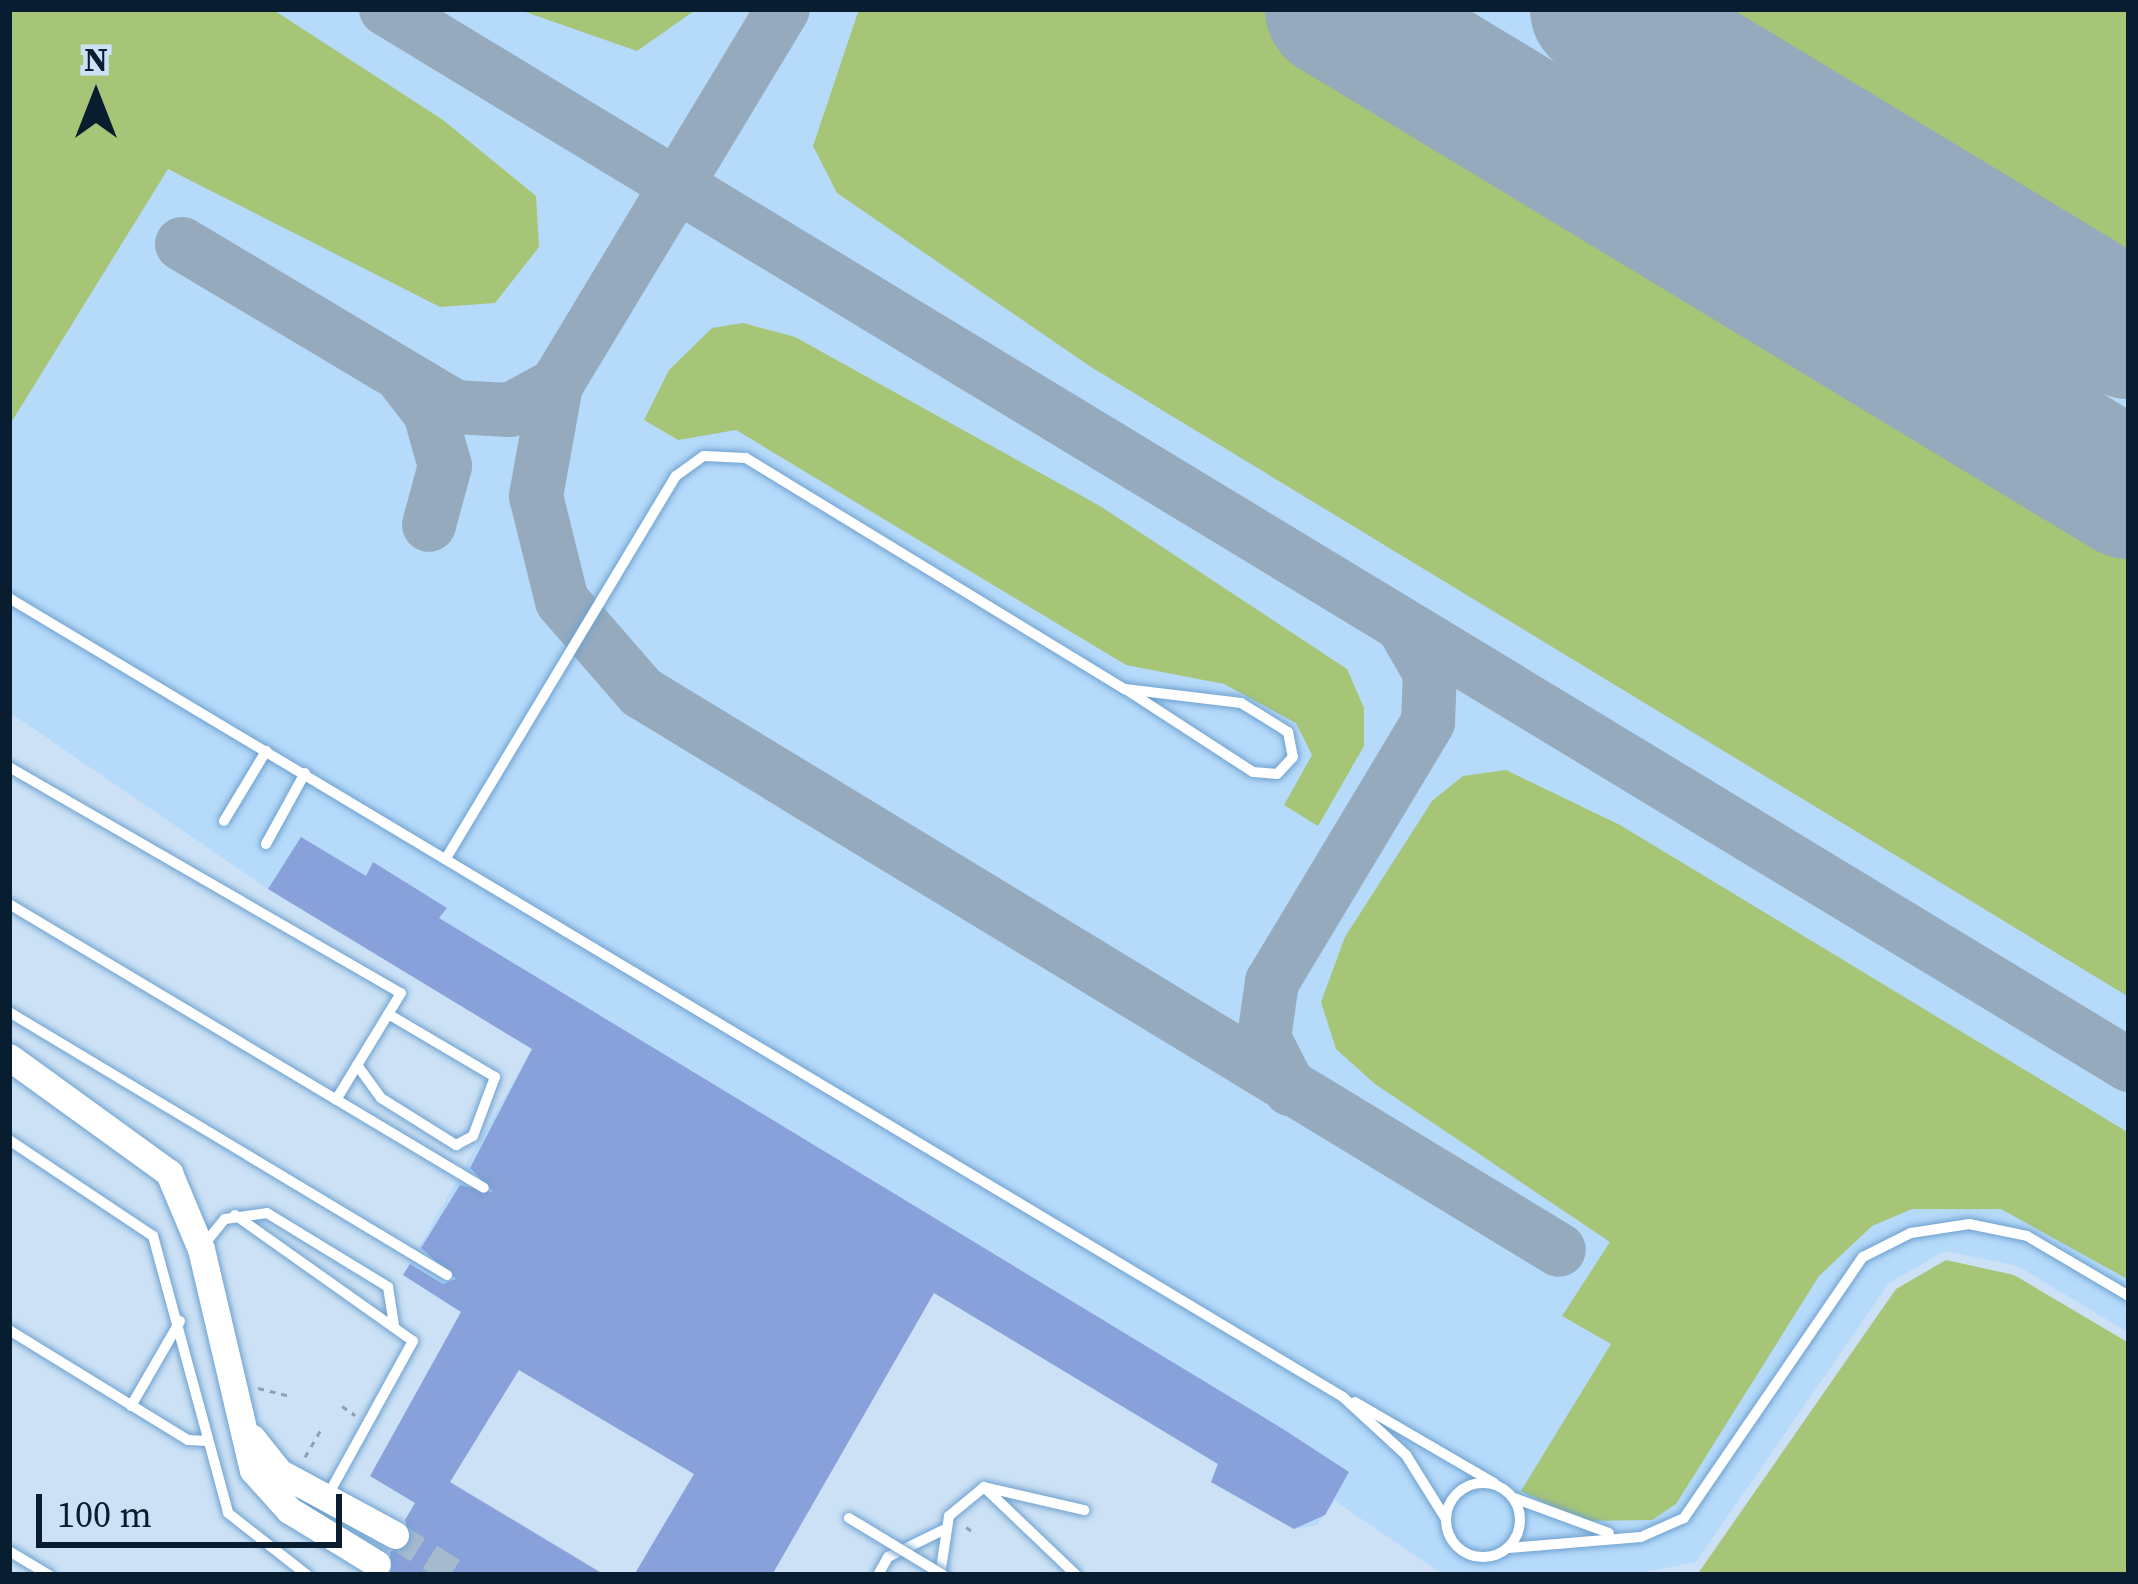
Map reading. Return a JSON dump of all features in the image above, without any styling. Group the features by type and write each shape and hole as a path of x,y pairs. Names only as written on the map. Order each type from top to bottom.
{"main road":[{"path":"9,1057 146,1149 169,1173 201,1249 263,1487 377,1564"},
{"path":"243,1423 291,1479 394,1535"}],"lane":[{"path":"448,855 676,476 704,456 746,458 1253,772 1276,774 1294,757 1288,732 1241,703 1125,689"},
{"path":"9,603 448,855 1514,1498 1618,1536"},
{"path":"224,821 266,752"},
{"path":"9,767 400,993 336,1100"},
{"path":"266,844 305,773"},
{"path":"9,904 484,1188"},
{"path":"9,1012 447,1275"},
{"path":"357,1065 381,1098 456,1145 473,1136 495,1077 388,1014"},
{"path":"9,1140 145,1225 181,1318 228,1513 307,1575"},
{"path":"201,1249 235,1215 278,1218 388,1287 394,1324"},
{"path":"235,1215 412,1341 411,1359 325,1499"},
{"path":"1343,1397 1406,1455 1468,1554 1661,1532 1705,1500 1864,1257 1911,1233 1970,1224 2027,1236 2129,1296"},
{"path":"131,1406 181,1318"},
{"path":"9,1330 131,1406 207,1441"},
{"path":"1446,1519 1458,1492 1497,1485"},
{"path":"984,1487 1084,1510"},
{"path":"878,1575 888,1557 944,1530 984,1487"},
{"path":"984,1487 1076,1575"},
{"path":"1508,1548 1521,1518 1514,1498"},
{"path":"849,1518 941,1575 944,1530"},
{"path":"9,1551 50,1575"}],"path":[{"path":"291,1479 322,1428"}],"shaded area":[{"path":"9,9 2129,9 2129,1333 2018,1266 1945,1251 1889,1283 1696,1562 1630,1575 1444,1575 1335,1501 1317,1525 1294,1529 1211,1482 1217,1464 935,1293 461,1312 403,1275 532,1049 268,889 9,712"}],"green space":[{"path":"9,9 272,9 443,120 536,196 539,247 495,303 440,307 168,169 9,426"},
{"path":"517,9 697,9 637,51"},
{"path":"859,9 1287,9 2129,520 2129,997 1091,367 837,193 813,146"},
{"path":"1643,9 2129,9 2129,303"},
{"path":"743,323 795,337 1100,506 1347,669 1364,708 1364,746 1318,826 1284,805 1312,755 1296,723 1224,684 1126,665 736,430 678,440 644,420 669,370 712,328"},
{"path":"1506,770 1620,825 2129,1133 2129,1280 2001,1209 1912,1209 1872,1226 1819,1276 1676,1504 1652,1520 1583,1521 1521,1491 1611,1344 1562,1316 1610,1242 1375,1084 1336,1049 1321,1002 1345,937 1432,801 1463,776"},
{"path":"1946,1260 2014,1275 2129,1343 2129,1575 1697,1575 1896,1289"}],"building":[{"path":"301,837 366,876 373,862 447,908 439,918 1349,1472 1325,1515 1294,1529 1211,1482 1218,1464 934,1293 772,1575 634,1575 694,1474 519,1370 450,1482 605,1575 391,1575 390,1552 411,1542 405,1520 415,1503 370,1476 461,1312 403,1275 410,1264 443,1284 456,1279 421,1248 460,1185 493,1192 470,1168 532,1049 268,889"}],"taxiway":[{"path":"386,9 2129,1065"},
{"path":"783,9 556,385 536,496 562,601 641,692 1559,1250"},
{"path":"182,244 455,407 510,410 556,385"},
{"path":"406,382 430,413 445,466 429,525"},
{"path":"1290,1089 1264,1038 1272,982 1428,722 1430,673 1403,626"}],"runway":[{"path":"1334,9 2129,490"},
{"path":"1599,9 2129,330"}],"tunnel":[{"path":"395,1535 459,1575"}]}
